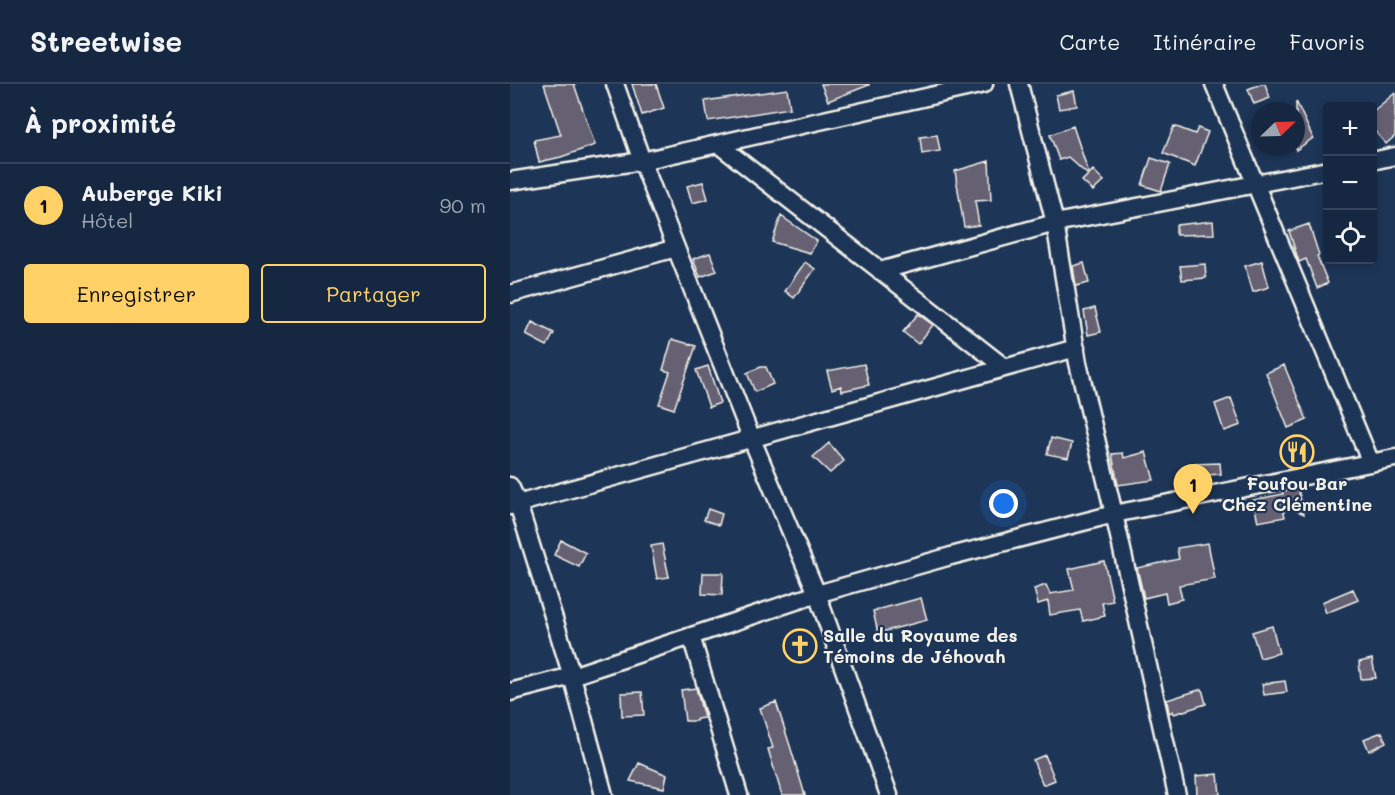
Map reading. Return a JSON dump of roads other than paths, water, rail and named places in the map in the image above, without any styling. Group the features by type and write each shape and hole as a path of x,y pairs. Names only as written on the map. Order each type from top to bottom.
{"street":[{"path":"615,84 676,248 751,437 817,594 889,795"},
{"path":"510,181 642,161 984,84"},
{"path":"1019,84 1055,223 1076,348 1177,795"},
{"path":"1214,84 1371,463"},
{"path":"718,144 1004,368"},
{"path":"1377,160 1395,156"},
{"path":"880,271 1055,223 1323,171"},
{"path":"510,294 676,248"},
{"path":"514,505 1076,348"},
{"path":"510,692 572,676 817,594 951,556 1114,514 1395,458"},
{"path":"510,486 514,505 572,676 604,795"},
{"path":"691,636 739,795"}],"place":[{"name":"Foufou Bar Chez Clémentine","path":"1297,452"},
{"name":"Auberge Kiki","path":"1193,514"},
{"name":"Salle du Royaume des Témoins de Jéhovah","path":"800,646"}]}
